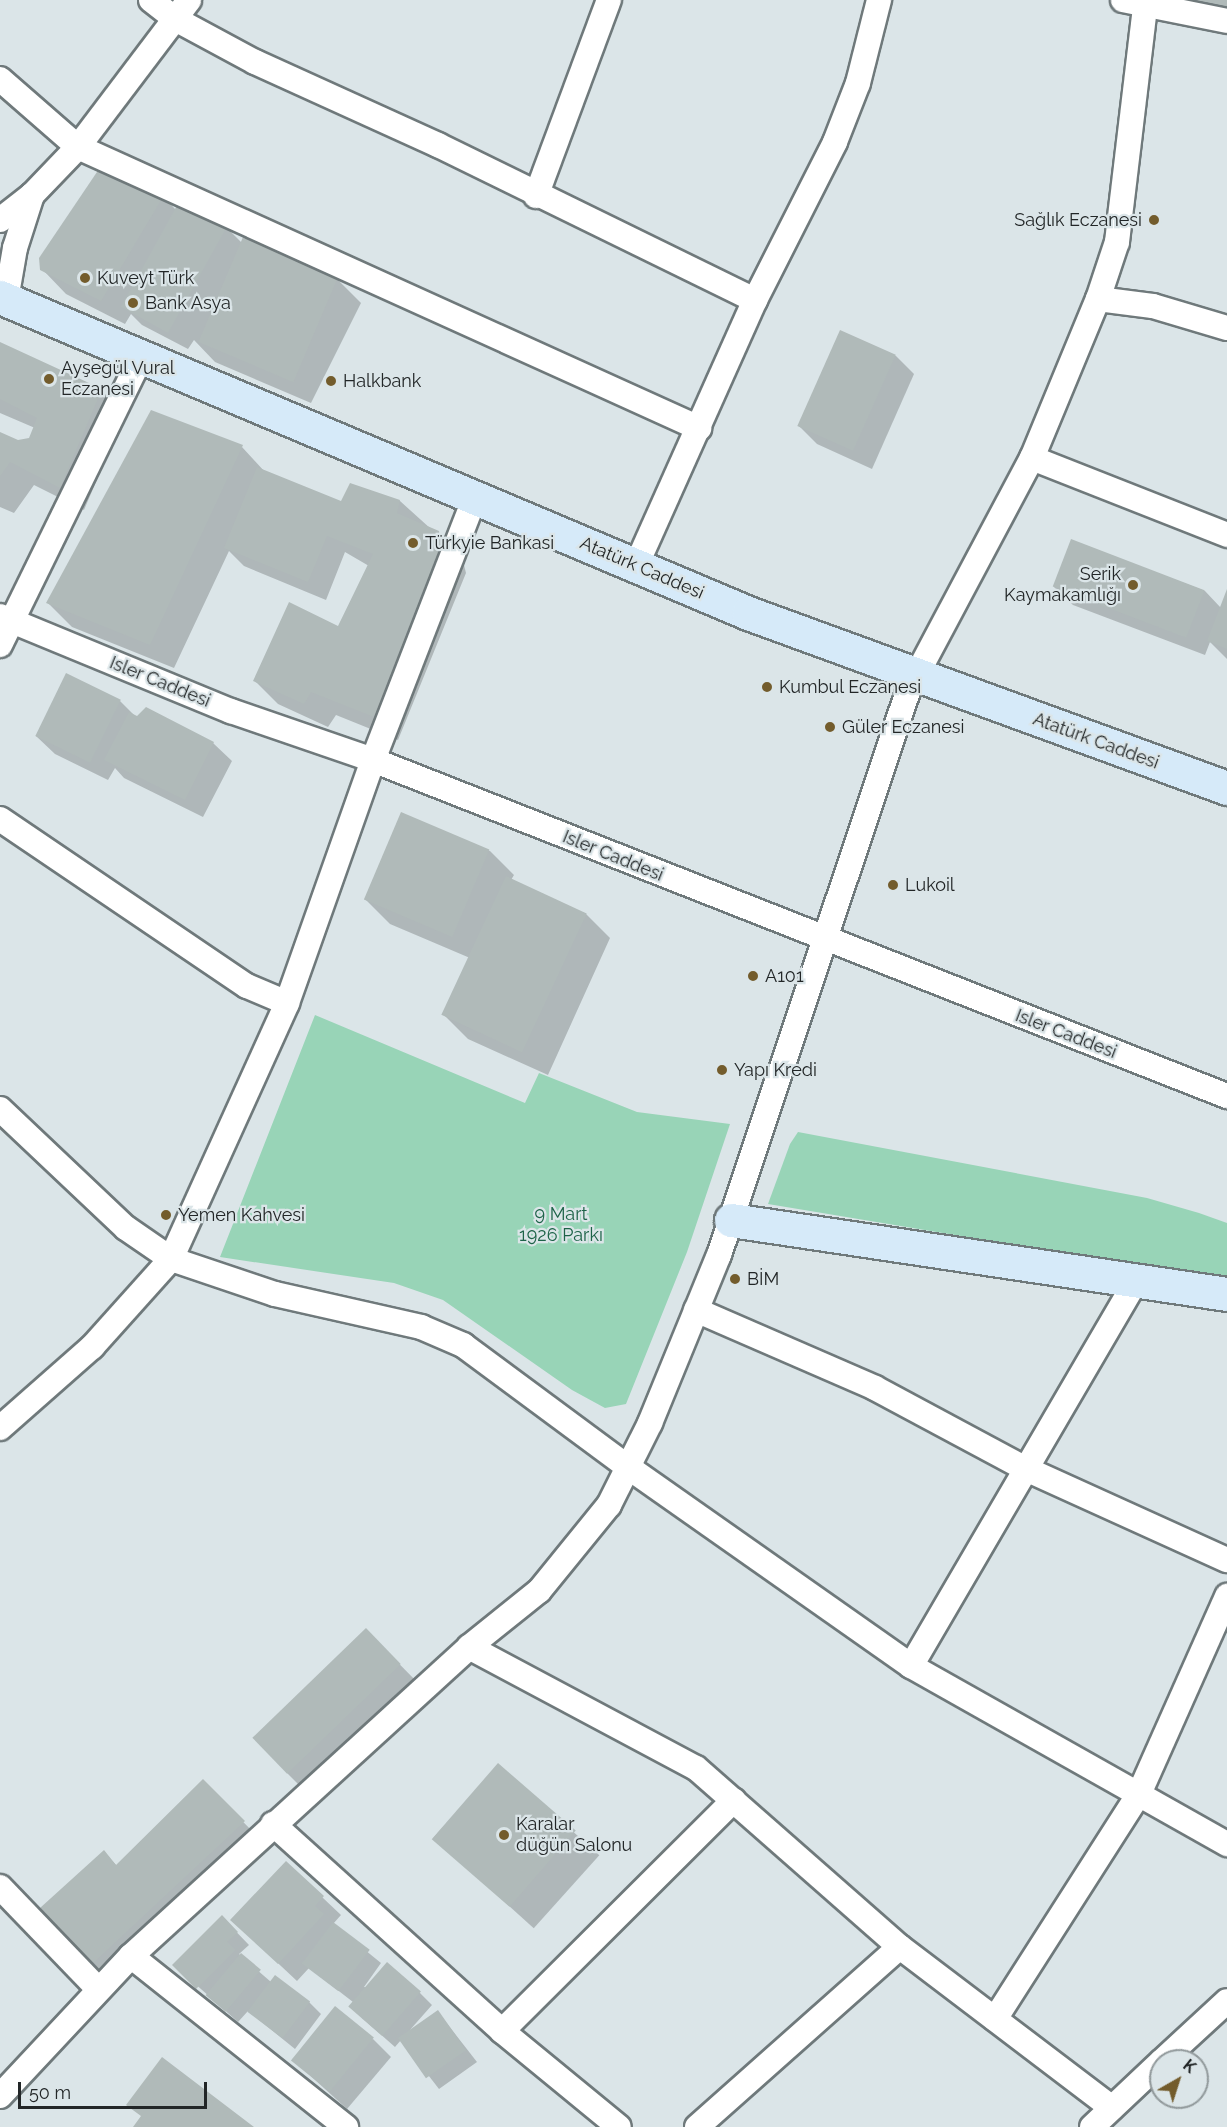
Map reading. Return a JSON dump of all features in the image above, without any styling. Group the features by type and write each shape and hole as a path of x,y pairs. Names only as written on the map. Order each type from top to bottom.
{"main road":[{"name":"Atatürk Caddesi","path":"3,298 636,566 915,676 1227,788"},
{"path":"731,1220 1227,1294"}],"street":[{"path":"151,0 183,10 536,196 755,300"},
{"path":"536,196 609,0"},
{"path":"636,566 755,300 846,115 879,0"},
{"path":"0,2096 131,1956 469,1647 539,1591 609,1505 628,1467 696,1310 731,1220 915,676 1032,458 1098,299 1116,242 1138,2 1227,21"},
{"path":"0,220 32,195 78,147 183,10"},
{"path":"0,79 78,147 699,428"},
{"path":"3,298 32,195"},
{"path":"1098,299 1154,306 1227,328"},
{"path":"0,645 7,619 141,357"},
{"path":"1032,458 1227,535"},
{"path":"0,1428 92,1347 171,1259 287,1003 373,760 475,497"},
{"name":"Isler Caddesi","path":"7,619 231,711 373,760 825,941 1227,1096"},
{"path":"0,819 248,986 287,1003"},
{"path":"0,1109 126,1228 171,1259 275,1294 421,1327 463,1345 628,1467 911,1666 1227,1844"},
{"path":"911,1666 1137,1280"},
{"path":"696,1310 875,1388 1026,1469 1227,1560"},
{"path":"995,2019 1139,1794 1227,1596"},
{"path":"469,1647 696,1768 900,1947 1112,2108"},
{"path":"502,2031 735,1800"},
{"path":"273,1824 502,2031 620,2127"},
{"path":"0,1887 98,1989"},
{"path":"697,2127 900,1947"},
{"path":"131,1956 345,2127"},
{"path":"1176,2049 1227,2001"},
{"path":"1092,2127 1149,2074"}],"green space":[{"name":"9 Mart 1926 Parkı","path":"315,1015 525,1103 539,1073 637,1112 730,1124 687,1252 626,1404 605,1408 572,1390 443,1300 394,1283 220,1257"},
{"path":"798,1132 1147,1198 1199,1213 1227,1223 1227,1280 768,1204 790,1144"}],"building":[{"path":"1183,0 1227,0 1227,15"},
{"path":"99,169 164,195 101,301 40,270 39,258"},
{"path":"180,200 227,226 168,333 121,307"},
{"path":"243,237 338,277 293,382 198,342"},
{"path":"840,330 896,355 853,451 797,426"},
{"path":"0,342 102,389 60,488 10,462 0,476 0,432 18,440 29,438 37,418 0,399"},
{"path":"151,410 243,445 150,645 46,603"},
{"path":"257,467 341,501 350,483 400,500 397,513 439,531 442,548 374,717 311,692 304,704 253,681 289,602 338,626 373,554 327,536 308,582 224,548"},
{"path":"1071,539 1205,590 1186,638 1053,587"},
{"path":"1227,589 1227,649 1207,641"},
{"path":"66,673 121,700 90,763 35,736"},
{"path":"146,707 214,742 185,800 104,760 129,712 137,716"},
{"path":"401,812 489,850 452,937 364,899"},
{"path":"506,876 587,914 522,1052 441,1015"},
{"path":"366,1628 401,1664 287,1774 252,1738"},
{"name":"Karalar düğün Salonu","path":"498,1763 576,1831 509,1907 432,1839"},
{"path":"203,1779 245,1821 91,1965 40,1908 104,1850 116,1865"},
{"path":"286,1861 324,1896 315,1906 324,1914 278,1964 230,1920"},
{"path":"222,1915 238,1932 227,1942 235,1950 196,1989 172,1965"},
{"path":"333,1922 370,1950 338,1991 302,1964"},
{"path":"241,1953 261,1970 226,2012 206,1995"},
{"path":"387,1962 421,1992 382,2036 348,2007"},
{"path":"275,1975 310,2001 282,2038 247,2012"},
{"path":"335,2006 374,2037 330,2092 291,2060"},
{"path":"438,2010 466,2050 426,2078 398,2038"},
{"path":"162,2057 254,2127 133,2127 141,2116 126,2105"}],"place":[{"name":"Sağlık Eczanesi","path":"1154,220"},
{"name":"Kuveyt Türk","path":"85,278"},
{"name":"Bank Asya","path":"133,303"},
{"name":"Ayşegül Vural Eczanesi","path":"49,379"},
{"name":"Halkbank","path":"331,381"},
{"name":"Türkyie Bankasi","path":"413,543"},
{"name":"Serik Kaymakamlığı","path":"1133,585"},
{"name":"Kumbul Eczanesi","path":"767,687"},
{"name":"Güler Eczanesi","path":"830,727"},
{"name":"Lukoil","path":"893,885"},
{"name":"A101","path":"753,976"},
{"name":"Yapı Kredi","path":"722,1070"},
{"name":"Yemen Kahvesi","path":"166,1215"},
{"name":"BİM","path":"735,1279"},
{"name":"Karalar düğün Salonu","path":"504,1835"}]}
